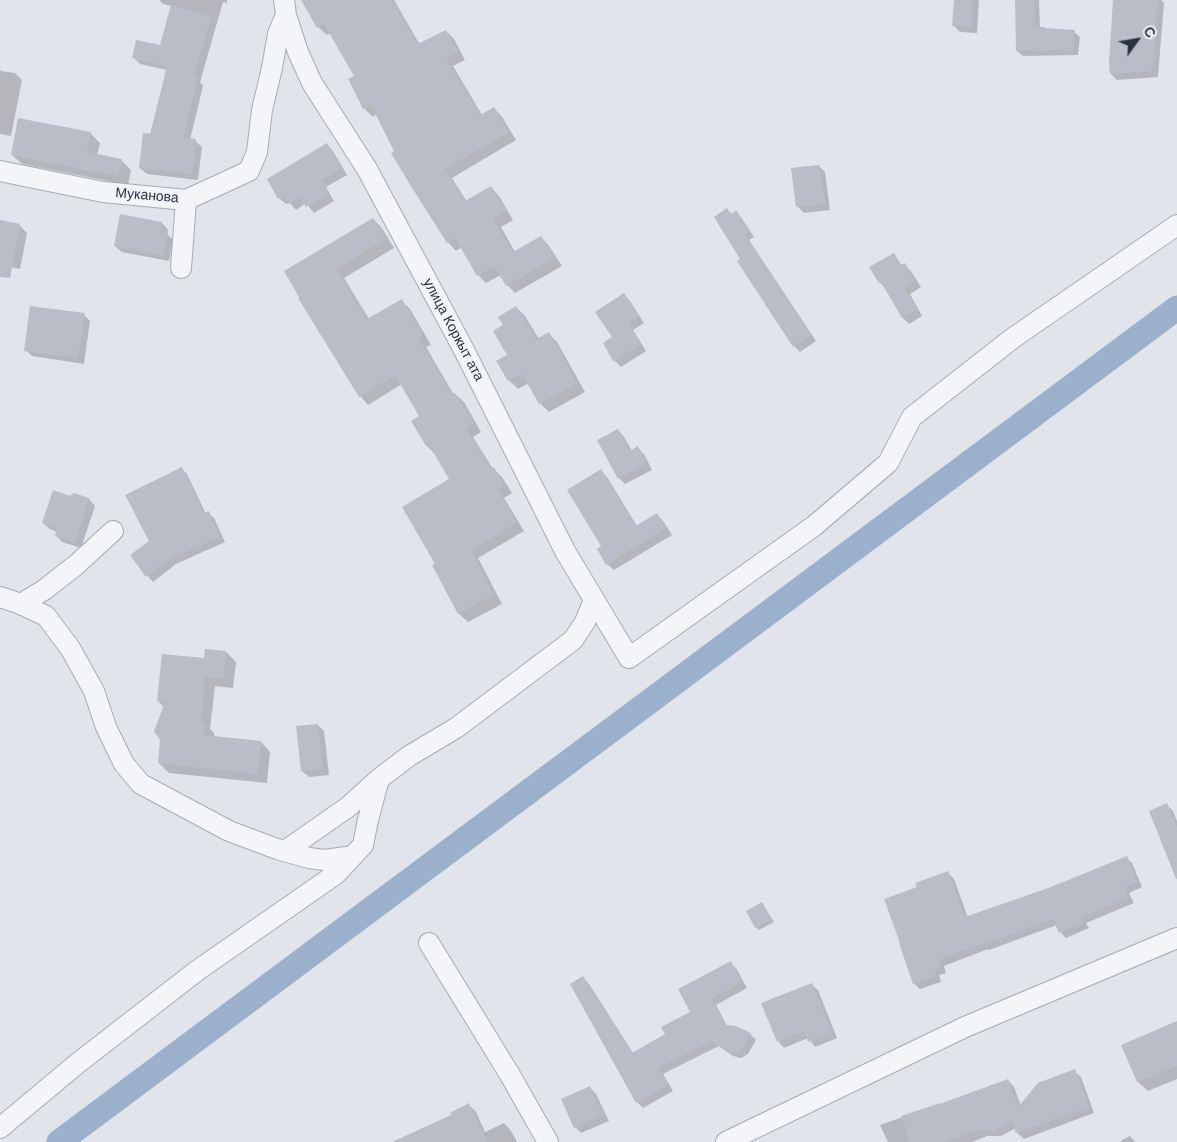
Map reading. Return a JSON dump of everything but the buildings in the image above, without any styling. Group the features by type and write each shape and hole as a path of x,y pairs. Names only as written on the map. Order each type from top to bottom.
{"street":[{"name":"Муканова","path":"0,171 103,192 186,200 249,172 257,152 262,110 285,8"},
{"name":"улица Коркыт ата","path":"285,8 298,52 312,83 367,169 465,352 564,551 629,658 814,526 881,469 888,463 912,417 1013,338 1177,225"},
{"path":"181,268 186,200"},
{"path":"21,604 44,590 76,565 113,531"},
{"path":"0,597 21,604 46,616 70,648 94,691 106,727 124,764 141,784 228,831 285,851 308,858 325,860 353,856"},
{"path":"285,851 348,807 379,779 409,756 456,728 573,640 585,622 594,600"},
{"path":"0,1128 78,1063 198,970 336,874 363,845 379,779"},
{"path":"726,1142 965,1027 1177,938"},
{"path":"428,943 510,1075 548,1142"}],"waterway":[{"path":"59,1142 1177,308"}]}
